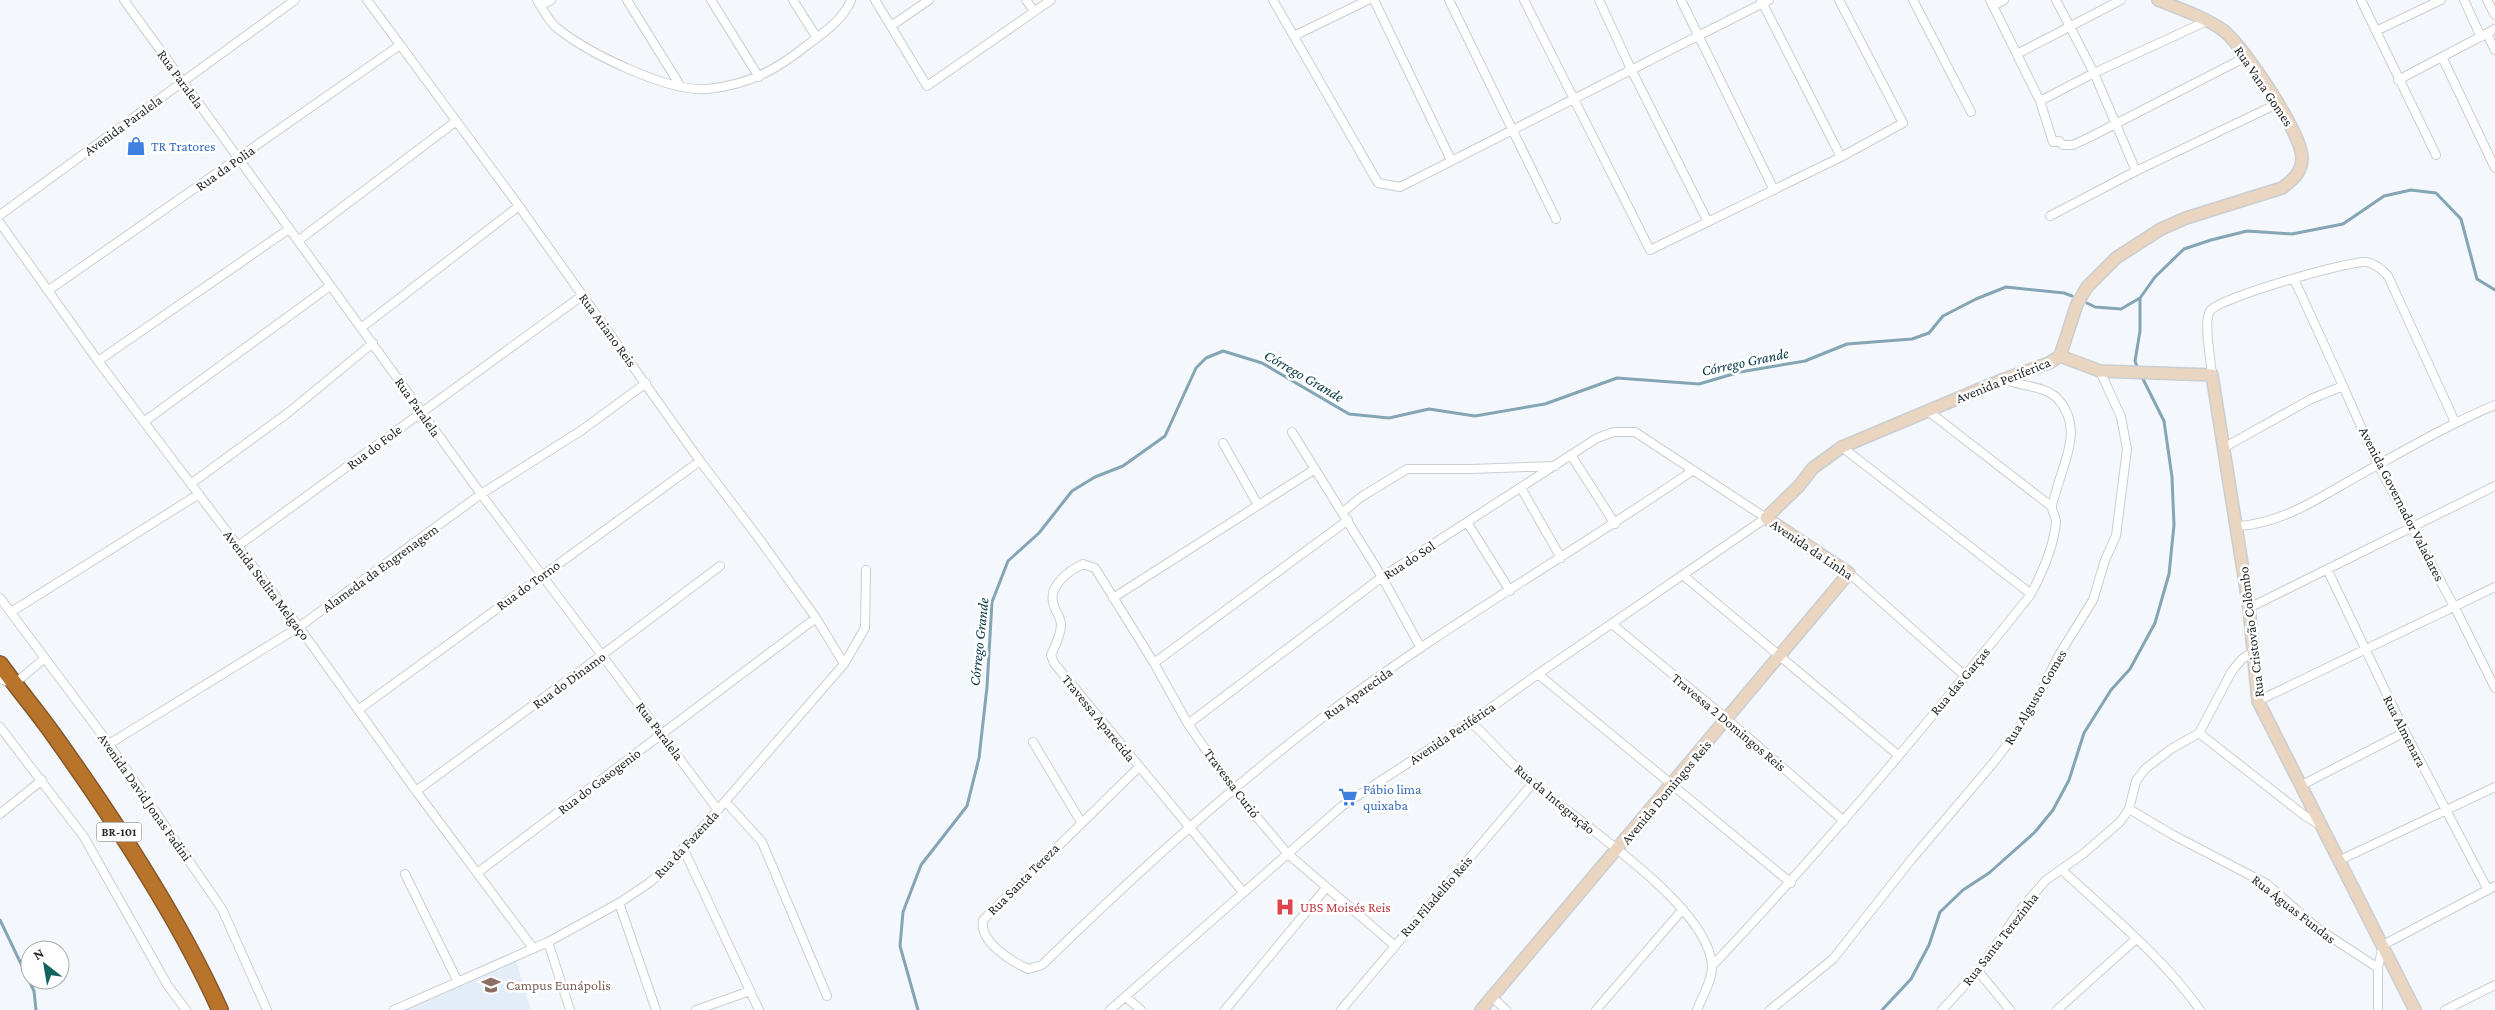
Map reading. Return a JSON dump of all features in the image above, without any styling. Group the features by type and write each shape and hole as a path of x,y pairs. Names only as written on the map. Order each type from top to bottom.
{"highway":[{"name":"BR-101","path":"0,664 7,682 52,733 111,819 181,932 220,1010"}],"street":[{"name":"Rua Paralela","path":"124,0 481,494 718,810"},
{"name":"Avenida Paralela","path":"0,215 295,0"},
{"name":"Rua Ariano Reis","path":"367,0 455,122 519,206 700,461 760,540 816,618 844,664"},
{"path":"551,0 539,3 556,27 610,61 681,87 705,89 736,84 760,77 779,66 835,22 851,0"},
{"path":"627,0 681,87"},
{"path":"711,0 760,77"},
{"path":"792,0 817,38"},
{"path":"875,0 927,86 1051,0"},
{"path":"891,26 929,0"},
{"path":"1026,0 1034,11"},
{"path":"1273,0 1378,183 1400,187 1764,1 1841,157"},
{"path":"1294,36 1368,0"},
{"path":"1374,0 1451,160"},
{"path":"1449,0 1556,219"},
{"path":"1524,0 1650,250 1841,157 1903,123 1839,0"},
{"path":"1599,0 1631,69 1708,222"},
{"path":"1681,0 1774,190"},
{"path":"1912,0 1971,112"},
{"path":"2004,0 1991,3 2040,101 2053,142 2059,141 2063,145 2073,145 2246,57"},
{"path":"2056,0 2094,73 2136,171"},
{"path":"2017,54 2121,0"},
{"name":"Rua Vana Gomes","path":"2158,0 2208,21 2238,45 2278,104 2299,142 2302,157 2300,168 2294,180 2282,188 2263,195"},
{"path":"2361,0 2398,80 2436,155"},
{"path":"2376,31 2441,0"},
{"path":"2464,0 2495,50"},
{"path":"2487,0 2495,15"},
{"path":"2040,101 2094,73 2208,21"},
{"path":"2398,80 2495,29"},
{"name":"Rua da Polia","path":"50,290 400,45"},
{"path":"2442,57 2495,168"},
{"path":"2050,216 2136,171 2278,104"},
{"path":"298,240 455,122"},
{"name":"Avenida Periferica","path":"1766,518 1799,486 1813,468 1842,447 2004,379 2050,363 2060,356 2077,304 2087,286 2116,258 2161,229 2186,218 2231,202 2263,195"},
{"path":"361,328 519,206"},
{"name":"Avenida Stelita Melgaço","path":"0,223 50,290 98,361 299,627 416,791 533,948"},
{"path":"98,361 290,229"},
{"path":"2060,356 2100,371 2212,375 2207,317 2213,307 2240,295 2335,267 2369,262 2384,271 2388,276 2455,422"},
{"name":"Avenida Governador Valadares","path":"2294,279 2378,465 2455,608 2495,688"},
{"path":"145,421 330,286"},
{"name":"Rua do Fole","path":"238,546 421,411 583,295"},
{"path":"192,483 296,406 373,343"},
{"name":"Rua Algusto Gomes","path":"1770,1010 1833,959 1911,860 1994,762 2013,737 2040,694 2058,655 2093,600 2105,560 2116,536 2127,449 2122,417 2100,371"},
{"name":"Rua Cristovão Colômbo","path":"2212,375 2238,526 2249,608 2258,701 2415,1010"},
{"name":"Rua das Garças","path":"1712,966 1790,884 1844,821 2031,594 2041,574 2056,520 2052,507 2072,438 2072,422 2057,399 2047,391 2015,385 2004,379"},
{"name":"Alameda da Engrenagem","path":"109,744 299,627 481,494 598,420 646,383"},
{"path":"2225,447 2311,399 2343,386"},
{"path":"2238,526 2259,525 2280,517 2455,422 2495,405"},
{"path":"1928,411 2052,507"},
{"path":"1292,432 1348,520 1421,648"},
{"name":"Rua do Sol","path":"1188,724 1382,577 1596,438 1614,432 1635,432 1646,438"},
{"name":"Avenida da Linha","path":"1646,438 1692,471 1849,573 1965,676"},
{"path":"1223,443 1258,505"},
{"path":"1842,447 2031,594"},
{"path":"1571,455 1615,524"},
{"name":"Rua do Torno","path":"358,710 700,461"},
{"path":"1343,512 1361,497 1407,469 1555,466"},
{"path":"1113,598 1315,468"},
{"name":"Rua Aparecida","path":"1054,953 1188,827 1313,724 1421,648 1615,524 1692,471"},
{"path":"2249,608 2495,486"},
{"path":"1521,488 1562,558"},
{"path":"11,612 200,494"},
{"name":"Avenida Periférica","path":"1110,1010 1342,806 1471,722 1766,518"},
{"path":"1154,663 1348,520"},
{"path":"1467,522 1510,590"},
{"name":"Travessa Aparecida","path":"1108,590 1096,568 1083,564 1073,569 1058,582 1052,601 1061,624 1051,655 1054,663 1243,892"},
{"name":"Rua do Dinamo","path":"416,791 720,566"},
{"name":"Rua Almenara","path":"2327,569 2364,651 2445,810 2491,888"},
{"name":"Rua da Fazenda","path":"394,1010 548,942 619,903 670,865 844,664 865,628 866,570"},
{"name":"Avenida Domingos Reis","path":"1481,1010 1849,573"},
{"path":"1684,576 1898,755"},
{"path":"2258,701 2455,608 2495,587"},
{"name":"Travessa Curió","path":"1108,590 1154,663 1188,724 1233,789 1288,854 1394,945"},
{"name":"Avenida David Jonas Fadini","path":"0,598 109,744 222,909 267,1010"},
{"name":"Rua do Gasogenio","path":"477,873 816,618"},
{"name":"Travessa 2 Domingos Reis","path":"1612,624 1727,719 1844,821"},
{"path":"2253,652 2242,659 2232,671 2199,733 2305,816 2320,825"},
{"path":"7,682 45,658"},
{"path":"1538,674 1790,884"},
{"name":"Rua da Integração","path":"1471,722 1533,783 1652,878 1683,909 1694,923 1706,946 1712,966"},
{"path":"0,727 42,780 84,838 168,986 186,1010"},
{"path":"2300,786 2405,732"},
{"name":"Rua Santa Terezinha","path":"1942,1010 1978,971 2020,910 2046,880 2062,870 2113,829 2129,809 2136,781 2145,769 2172,748 2199,733"},
{"path":"1033,742 1082,822"},
{"name":"Rua Santa Tereza","path":"1054,953 1042,965 1028,969 1012,961 986,936 981,928 983,920 1139,768"},
{"path":"0,814 42,780"},
{"name":"Rua Filadelfio Reis","path":"1341,1010 1394,945 1533,783"},
{"path":"2338,861 2495,787"},
{"path":"726,802 762,842 827,996"},
{"name":"Rua Águas Fundas","path":"2129,809 2151,823 2267,884 2317,928 2378,968"},
{"path":"683,848 759,1010"},
{"path":"2062,870 2136,940 2191,997 2200,1010"},
{"path":"405,874 458,982"},
{"path":"1225,1010 1326,888"},
{"path":"2378,1010 2378,968 2383,945 2491,888"},
{"path":"619,903 656,1010"},
{"path":"1596,1010 1683,909"},
{"path":"2057,1010 2136,940"},
{"path":"548,942 570,1010"},
{"path":"1697,1010 1710,978 1712,966"},
{"path":"1978,971 2010,1010"},
{"path":"2445,1010 2495,984"},
{"path":"696,1010 750,992"},
{"path":"1126,997 1142,1010"},
{"path":"1492,997 1506,1010"}],"shaded area":[{"name":"Campus Eunápolis","path":"516,961 531,1010 402,1010"}],"waterway":[{"name":"Córrego Grande","path":"2087,303 2095,307 2121,309 2140,298 2155,277 2184,249 2247,231 2292,234 2343,224 2384,196 2411,190 2436,193 2461,219 2477,279 2495,290"},
{"name":"Córrego Grande","path":"918,1010 900,946 903,912 921,865 967,806 979,758 987,687 992,602 1008,561 1039,533 1072,491 1095,477 1123,466 1165,436 1196,368 1206,358 1223,351 1262,363 1349,414 1389,418 1429,409 1475,416 1545,404 1617,378 1699,384 1740,372 1805,361 1847,344 1912,339 1929,333 1943,316 1976,299 2006,287 2064,293 2072,296"},
{"path":"2138,369 2135,361 2140,331 2140,298"},
{"path":"1882,1010 1911,979 1929,945 1940,912 1963,890 1989,873 2035,832 2053,810 2069,780 2084,733 2111,690 2130,669 2155,623 2169,574 2174,525 2172,477 2164,421 2141,375"},
{"path":"0,920 34,991 36,1010"}],"place":[{"name":"TR Tratores","path":"136,146"},
{"name":"Fábio lima quixaba","path":"1348,797"},
{"name":"UBS Moisés Reis","path":"1285,907"},
{"name":"Campus Eunápolis","path":"491,985"}]}
